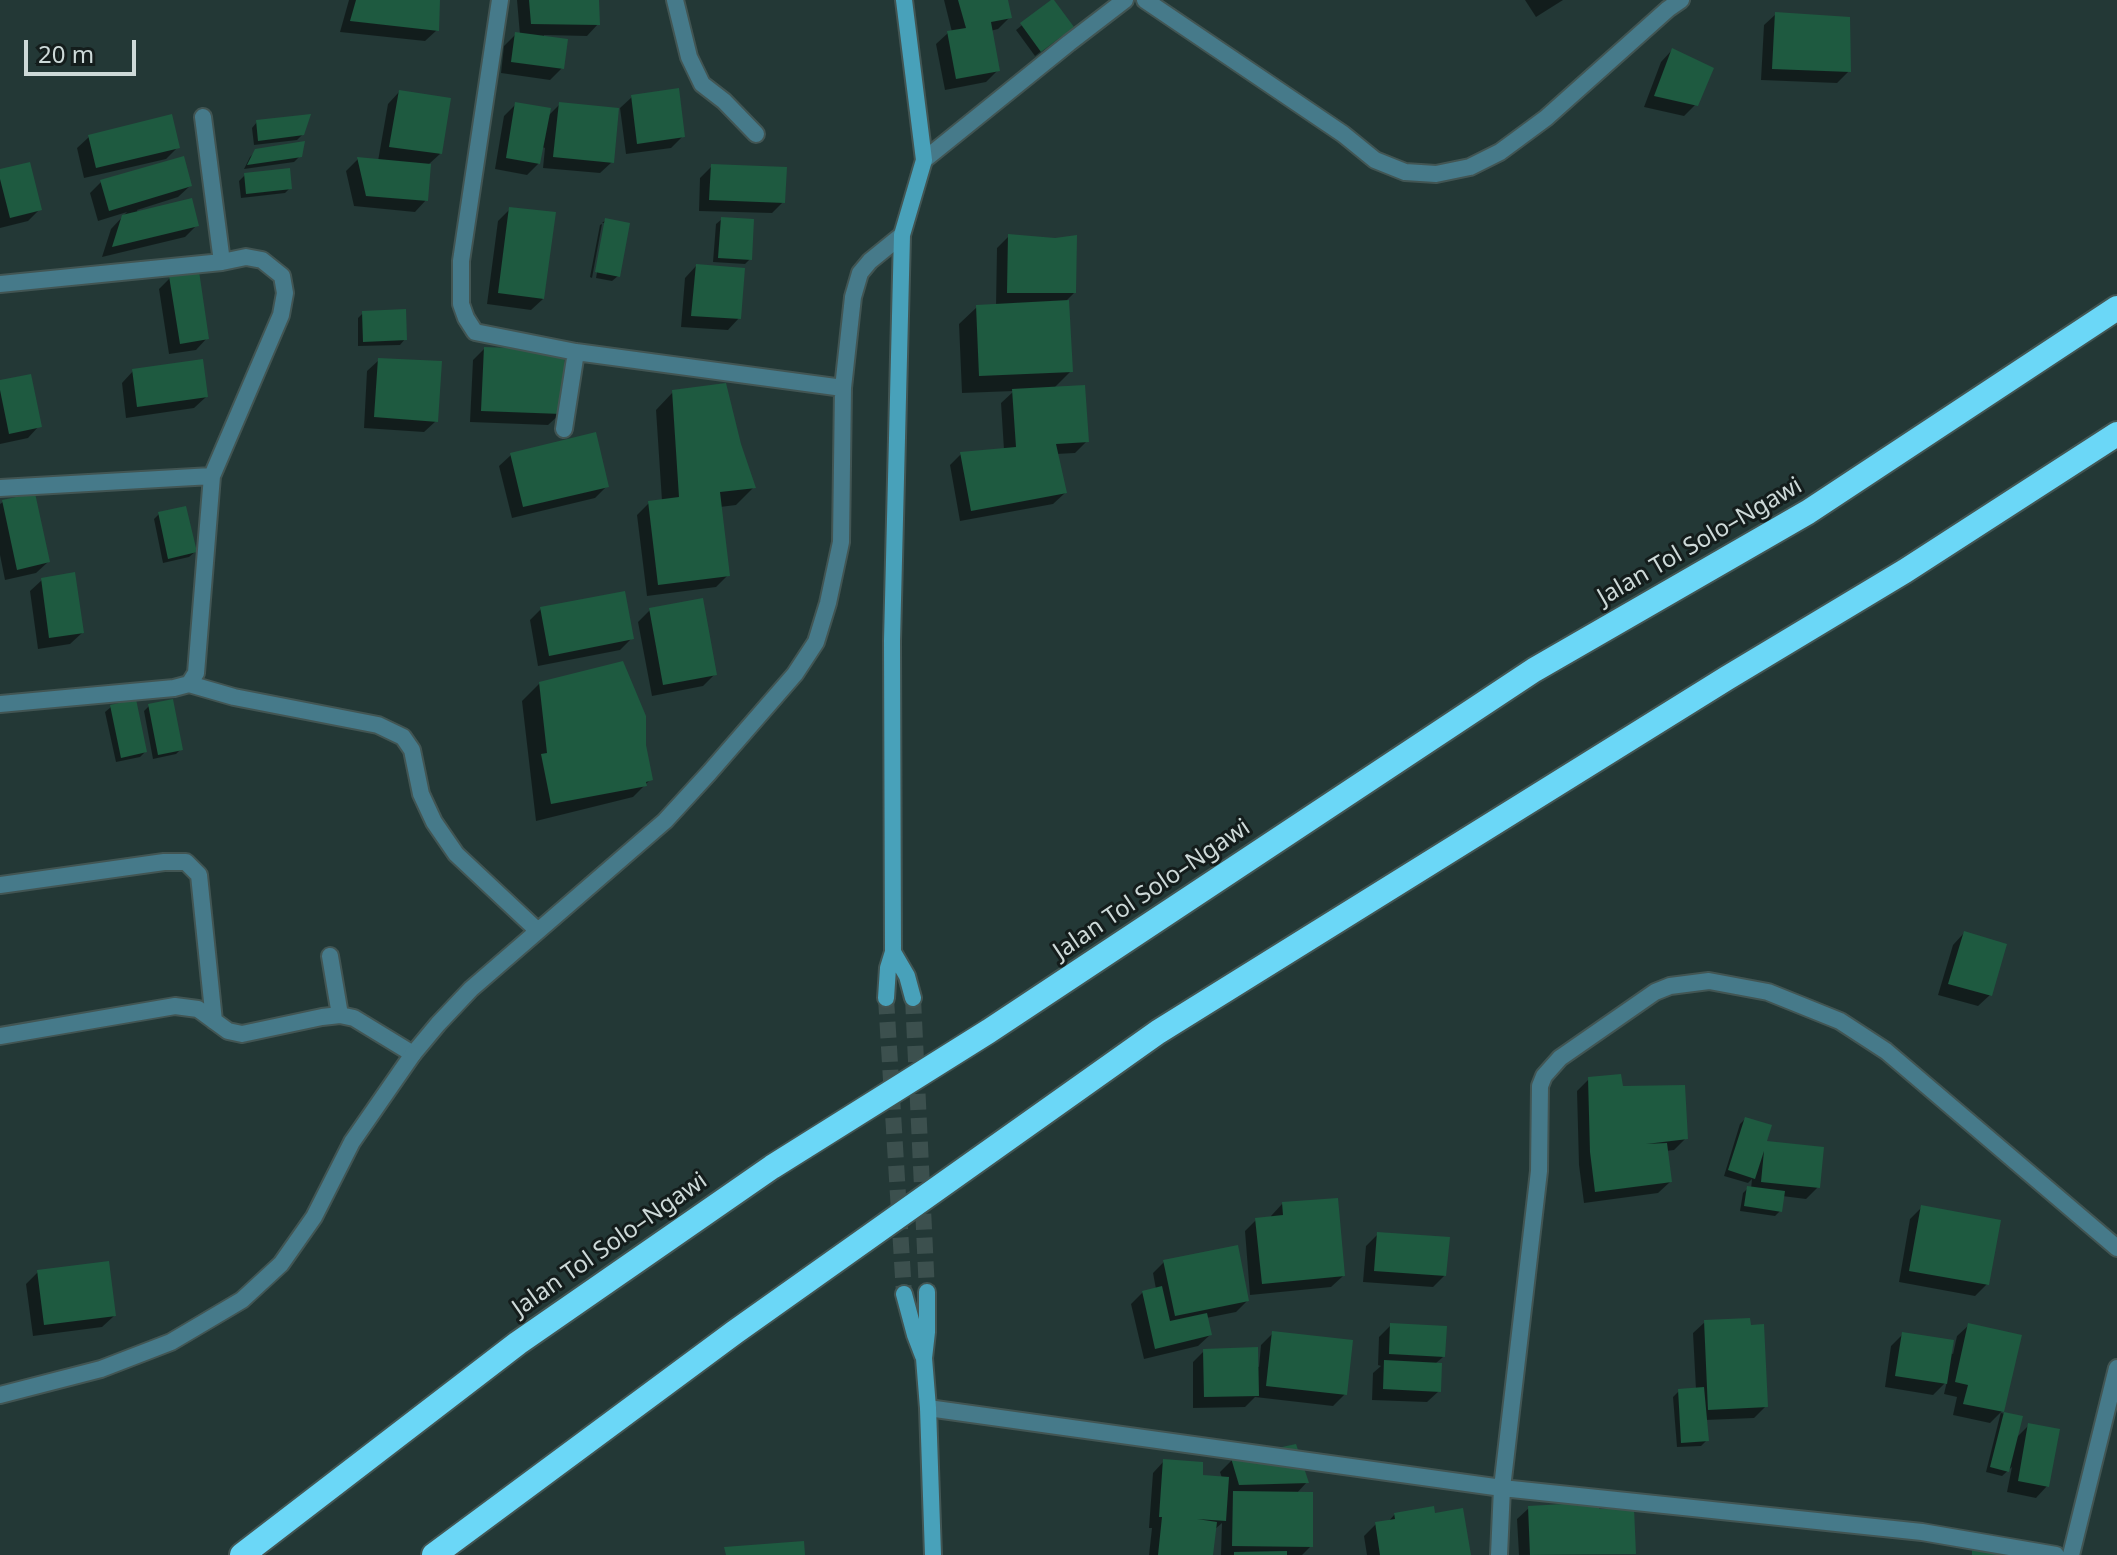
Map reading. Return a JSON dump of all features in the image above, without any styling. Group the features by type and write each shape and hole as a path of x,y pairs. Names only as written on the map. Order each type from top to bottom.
{"highway":[{"name":"Jalan Tol Solo–Ngawi","path":"242,1555 518,1343 772,1167 989,1031 1534,670 1808,512 2117,308"},
{"path":"434,1555 735,1332 1158,1032 1739,670 1905,571 2117,434"}],"street":[{"path":"500,0 461,261 461,304 475,332 576,352 843,388"},
{"path":"675,0 689,57 702,84 724,101 756,134"},
{"path":"886,998 888,968 893,952 892,641 902,235 924,160 904,0"},
{"path":"924,160 1125,0"},
{"path":"1145,0 1343,134 1375,160 1405,172 1436,174 1470,167 1500,152 1546,118 1681,0"},
{"path":"203,117 222,262"},
{"path":"0,1395 101,1369 171,1342 242,1300 281,1264 314,1217 352,1142 413,1054 471,989 665,821 795,674 816,642 841,542 843,388 853,297 860,273 902,235"},
{"path":"0,284 246,257 262,260 282,276 285,293 281,315 212,476 196,673 189,684"},
{"path":"564,429 576,352"},
{"path":"0,488 212,476"},
{"path":"0,704 189,684 234,697 378,725 403,737 412,750 421,794 434,822 456,854 537,930"},
{"path":"0,885 164,862 186,862 199,875 214,1021"},
{"path":"893,952 907,976 913,998"},
{"path":"330,956 340,1015"},
{"path":"1499,1555 1502,1488 1539,1171 1540,1086 1544,1076 1560,1058 1655,992 1670,986 1709,981 1768,992 1840,1021 1886,1051 2117,1248"},
{"path":"0,1036 175,1006 198,1009 228,1031 242,1034 340,1015 354,1018 413,1054"},
{"path":"927,1292 924,1358 933,1555"},
{"path":"904,1294 924,1358"},
{"path":"2071,1555 2117,1368"},
{"path":"928,1408 1502,1488 1922,1532 2056,1555"}],"building":[{"path":"356,0 440,0 439,31 350,21"},
{"path":"529,0 599,0 600,25 531,24"},
{"path":"958,0 1008,0 1012,18 991,22 1000,71 956,79 947,31 966,28"},
{"path":"1051,0 1074,27 1041,52 1020,23"},
{"path":"1775,12 1850,17 1851,72 1772,69"},
{"path":"515,32 568,39 564,69 511,62"},
{"path":"1672,48 1714,68 1698,106 1654,96"},
{"path":"679,88 685,137 637,144 631,95"},
{"path":"399,90 451,98 442,154 389,147"},
{"path":"515,102 551,108 540,164 506,158"},
{"path":"559,102 619,108 614,163 553,157"},
{"path":"172,114 180,148 96,168 88,135"},
{"path":"311,114 304,135 258,141 256,120"},
{"path":"305,141 302,157 247,165 255,149"},
{"path":"184,156 192,186 109,211 100,180"},
{"path":"357,157 431,164 428,201 366,196"},
{"path":"30,162 42,210 10,218 0,169"},
{"path":"711,164 787,167 785,203 709,200"},
{"path":"290,168 292,189 246,194 244,173"},
{"path":"192,198 199,226 112,247 122,215"},
{"path":"509,207 556,212 544,299 498,293"},
{"path":"721,217 754,219 752,260 718,258"},
{"path":"605,218 630,223 620,277 595,272"},
{"path":"1008,234 1055,238 1077,235 1076,293 1007,293"},
{"path":"696,264 745,268 741,319 691,316"},
{"path":"199,271 209,339 180,344 169,276"},
{"path":"1069,300 1073,372 979,376 976,305"},
{"path":"406,309 407,340 363,342 362,311"},
{"path":"484,347 565,350 562,414 481,411"},
{"path":"378,358 442,361 438,422 374,417"},
{"path":"203,359 208,397 137,407 132,369"},
{"path":"31,374 42,427 9,434 0,380"},
{"path":"726,383 756,488 720,492 730,576 658,585 648,501 679,497 672,390"},
{"path":"1085,385 1089,442 1056,444 1067,493 971,511 960,452 1016,447 1012,389"},
{"path":"596,432 609,487 523,507 510,453"},
{"path":"35,493 50,562 17,570 2,500"},
{"path":"186,506 197,552 168,559 158,512"},
{"path":"75,572 84,633 49,638 41,578"},
{"path":"625,591 634,639 549,656 540,607"},
{"path":"703,598 717,675 663,685 649,608"},
{"path":"623,661 646,716 646,745 653,780 646,782 647,786 551,804 541,754 547,753 539,682"},
{"path":"136,699 147,752 121,758 110,705"},
{"path":"173,699 183,750 158,755 148,704"},
{"path":"1964,931 2007,944 1992,996 1948,984"},
{"path":"1621,1074 1623,1086 1685,1085 1688,1139 1646,1144 1667,1143 1672,1182 1595,1192 1590,1152 1588,1077"},
{"path":"1745,1117 1772,1125 1767,1141 1824,1147 1820,1188 1761,1182 1764,1151 1755,1179 1728,1170"},
{"path":"1747,1186 1785,1191 1782,1212 1744,1206"},
{"path":"1338,1198 1345,1276 1262,1284 1255,1218 1283,1215 1282,1202"},
{"path":"1921,1205 2001,1220 1989,1285 1909,1271"},
{"path":"1377,1232 1450,1237 1446,1276 1374,1271"},
{"path":"1238,1245 1249,1301 1175,1316 1163,1260"},
{"path":"109,1261 116,1316 44,1325 37,1270"},
{"path":"1162,1286 1170,1321 1207,1313 1212,1335 1155,1349 1142,1291"},
{"path":"1750,1318 1751,1325 1764,1324 1768,1407 1708,1410 1704,1320"},
{"path":"1390,1323 1447,1326 1445,1357 1389,1354"},
{"path":"1968,1323 2022,1335 2004,1412 1963,1404 1968,1385 1955,1382"},
{"path":"1272,1331 1353,1340 1347,1395 1266,1386"},
{"path":"1902,1332 1954,1340 1947,1384 1895,1376"},
{"path":"1258,1347 1259,1396 1204,1397 1203,1349"},
{"path":"1384,1360 1442,1363 1441,1392 1383,1389"},
{"path":"1704,1387 1709,1441 1681,1443 1678,1389"},
{"path":"2004,1412 2023,1416 2009,1472 1990,1467"},
{"path":"2028,1423 2060,1429 2049,1487 2018,1481"},
{"path":"1296,1444 1309,1483 1239,1485 1231,1458"},
{"path":"1163,1459 1203,1462 1203,1475 1229,1477 1226,1521 1197,1519 1217,1522 1213,1555 1158,1555"},
{"path":"1233,1491 1313,1492 1313,1547 1232,1546"},
{"path":"1599,1502 1599,1509 1634,1508 1636,1554 1530,1555 1528,1506"},
{"path":"1434,1506 1435,1513 1463,1508 1471,1555 1380,1555 1375,1522 1395,1519 1394,1513"},
{"path":"804,1541 805,1555 726,1555 724,1547"},
{"path":"1972,1550 2002,1553 2002,1555 1972,1555"},
{"path":"1287,1551 1287,1555 1234,1555 1234,1552"}],"tunnel":[{"path":"886,998 904,1294"},
{"path":"913,998 927,1292"}]}
